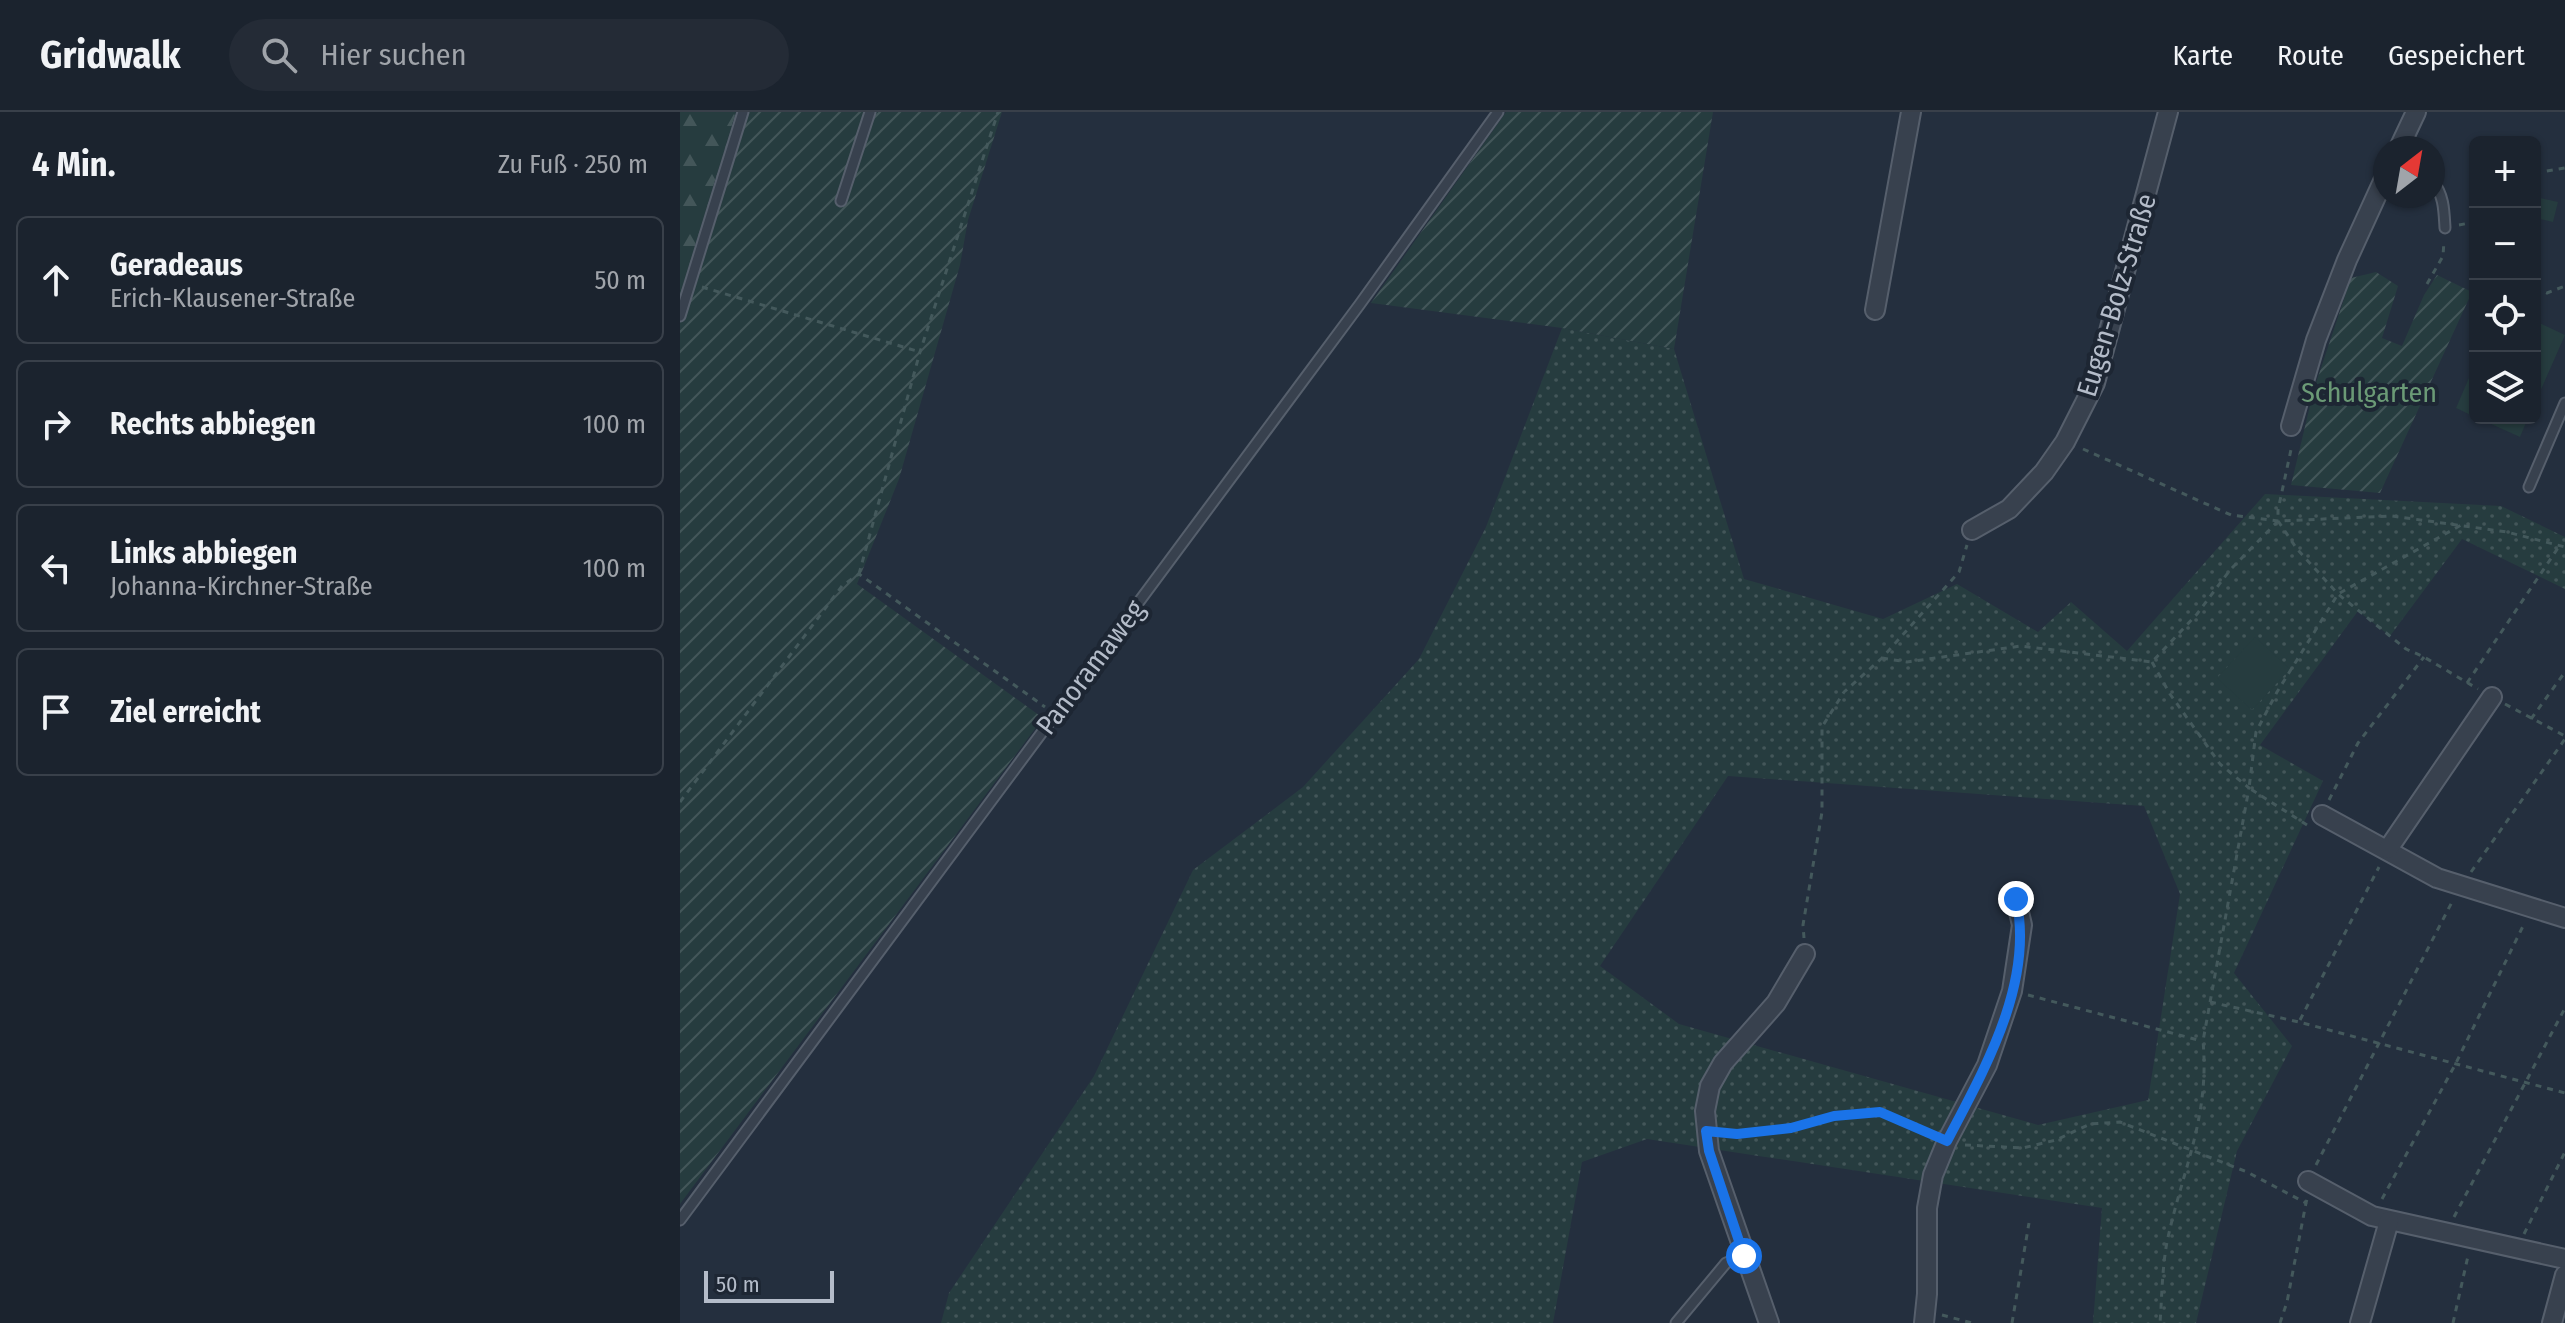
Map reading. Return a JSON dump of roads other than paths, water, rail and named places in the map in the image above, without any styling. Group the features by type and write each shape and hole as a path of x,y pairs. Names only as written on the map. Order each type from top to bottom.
{"street":[{"path":"1875,310 1911,112"},
{"name":"Eugen-Bolz-Straße","path":"1972,530 2009,509 2044,472 2065,442 2095,383 2168,112"},
{"path":"2405,136 2416,112"},
{"path":"2291,426 2316,340 2373,203"},
{"path":"2388,849 2492,697"},
{"path":"2322,815 2437,878 2564,916"},
{"path":"1925,1317 1927,1208 1933,1175 1947,1141 1987,1065 2012,991 2022,925 2016,899"},
{"path":"1769,1323 1709,1151 1705,1111 1710,1086 1723,1063 1776,1003 1805,954"},
{"path":"2308,1181 2381,1219 2565,1259"},
{"path":"2360,1323 2381,1219"},
{"path":"2552,1323 2565,1275"}],"lane":[{"path":"680,316 743,112"},
{"path":"841,201 870,112"},
{"name":"Panoramaweg","path":"680,1220 1350,317 1498,112"},
{"path":"2444,208 2445,228"},
{"path":"2529,487 2565,403"},
{"path":"1676,1323 1726,1263 1744,1256"}],"park label":[{"name":"Schulgarten","path":"2369,392"}]}
